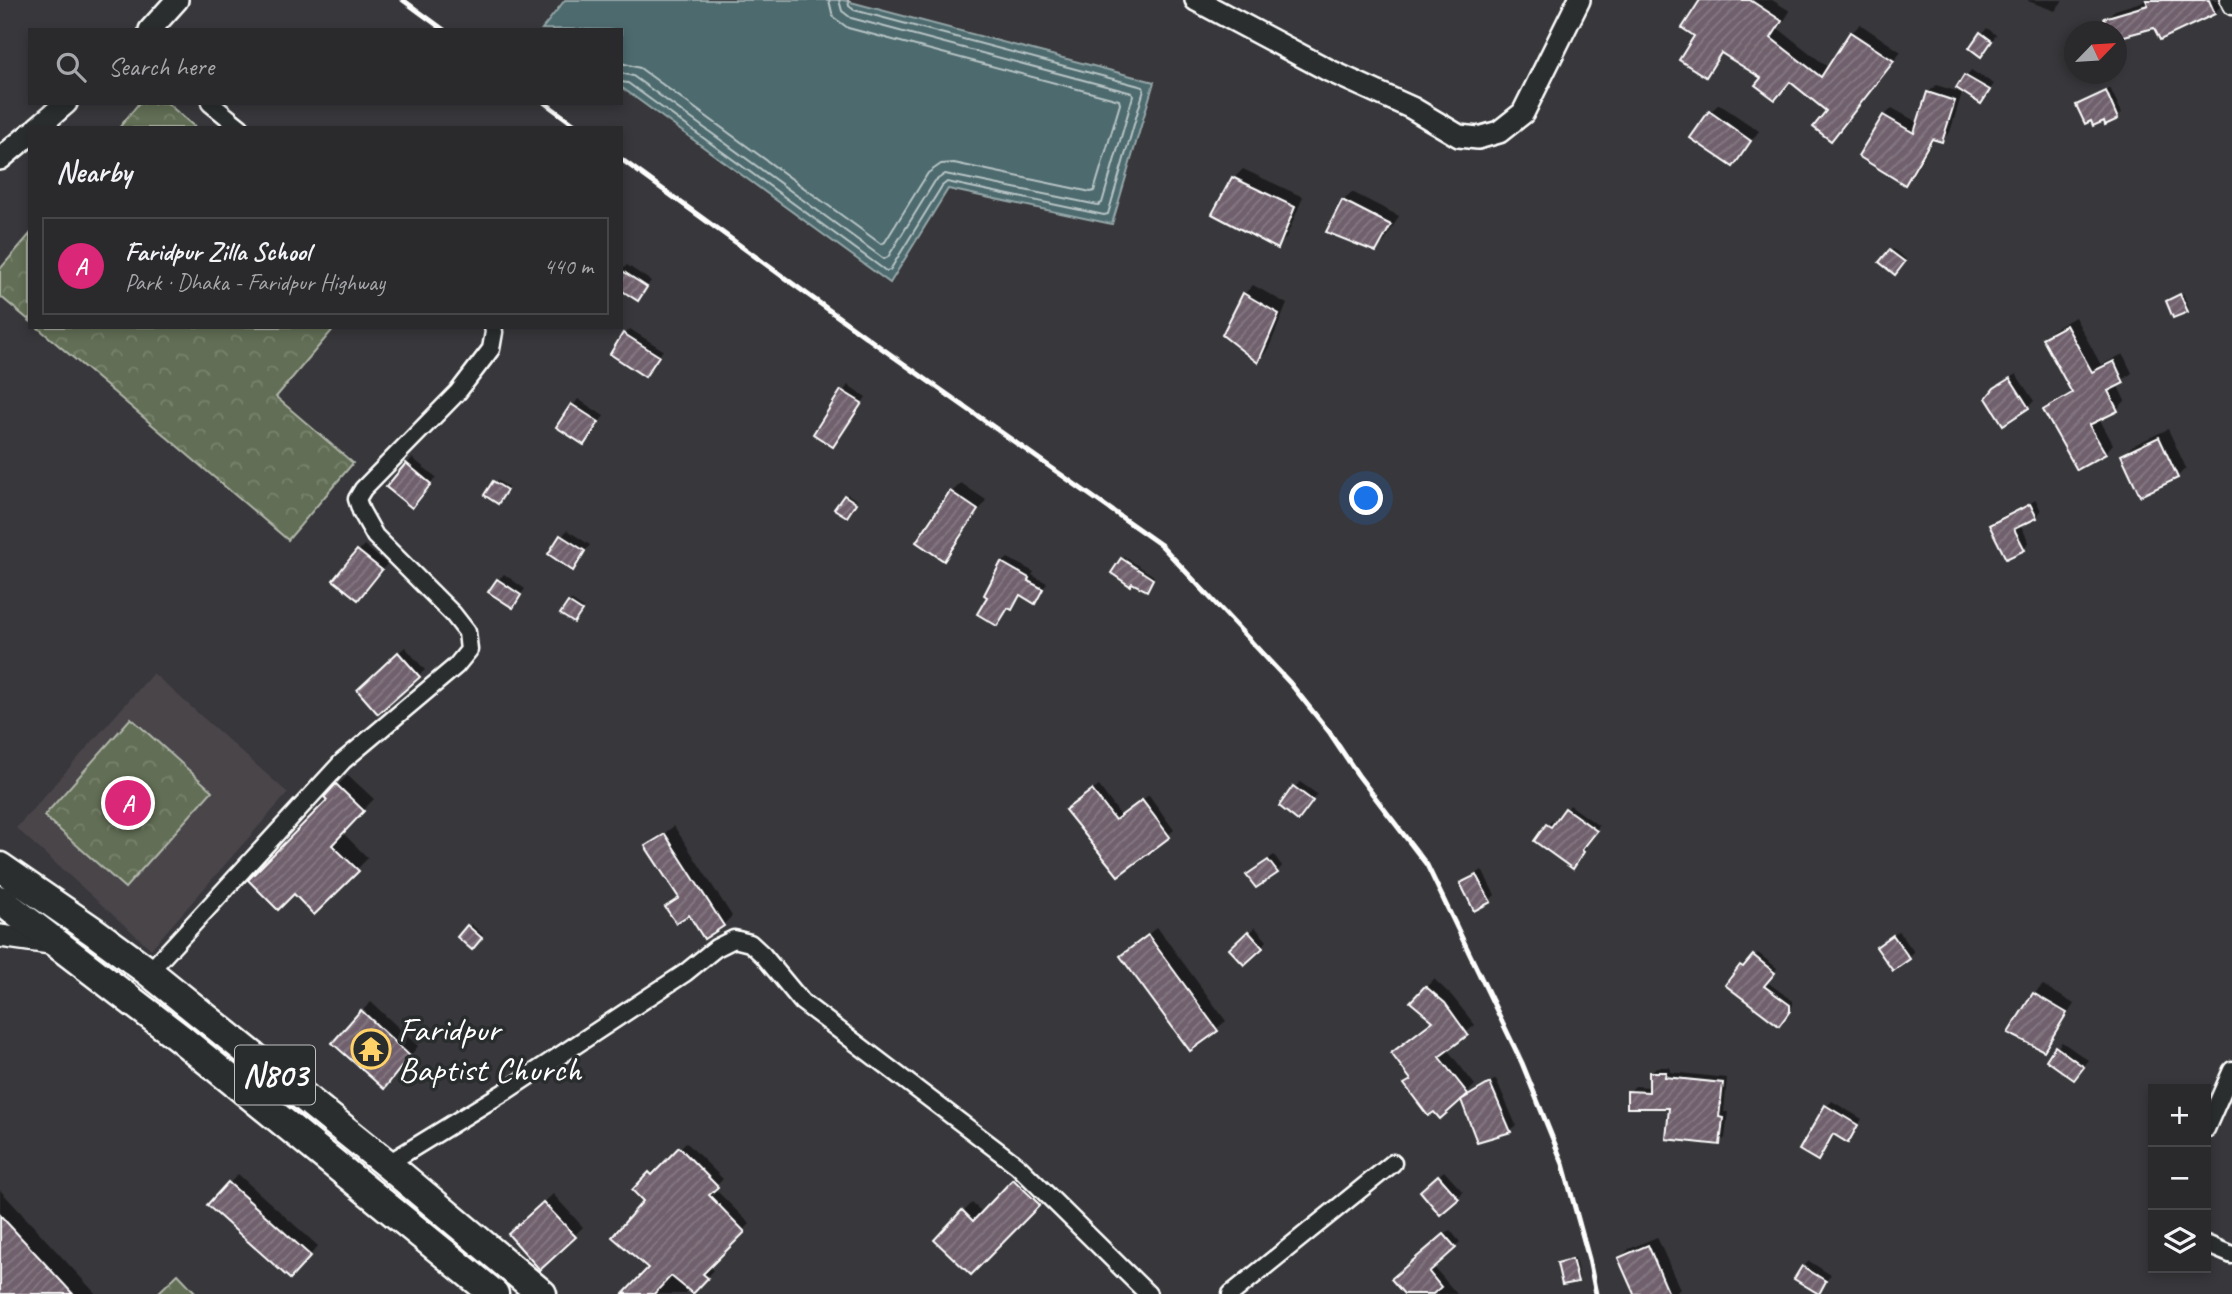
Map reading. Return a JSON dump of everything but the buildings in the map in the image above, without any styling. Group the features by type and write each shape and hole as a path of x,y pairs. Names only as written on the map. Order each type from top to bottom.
{"highway":[{"name":"N803","path":"0,867 149,972 387,1164 542,1294"},
{"name":"N803","path":"0,900 180,1038 494,1294"}],"street":[{"path":"152,28 177,0"},
{"path":"1196,0 1330,71 1412,108 1460,136 1478,138 1499,132 1523,113 1579,0"},
{"path":"2230,0 2232,6"},
{"path":"39,126 64,105"},
{"path":"212,105 239,126"},
{"path":"0,159 28,136"},
{"path":"149,972 342,761 456,666 469,650 467,632 453,614 375,536 357,499 363,489 458,392 491,349 494,329"},
{"path":"0,936 58,944"},
{"path":"387,1164 506,1091 685,973 716,948 734,939 750,943 802,1002 1018,1166 1148,1294"},
{"path":"2211,1118 2232,1070"},
{"path":"1231,1294 1393,1163"},
{"path":"2211,1246 2232,1255"}],"shaded area":[{"path":"153,673 288,793 151,949 16,828"}],"green space":[{"path":"137,105 169,105 194,126 121,126"},
{"path":"28,236 28,319 0,296 0,269"},
{"path":"39,329 333,329 276,397 353,463 288,540"},
{"path":"131,718 212,791 125,888 44,816"},
{"path":"178,1274 197,1294 157,1294"}],"water":[{"path":"565,0 843,0 1154,82 1112,224 948,189 890,283 623,88 623,28 543,28"}],"railway":[{"path":"403,0 441,28"},
{"path":"548,105 576,126"},
{"path":"623,160 880,347 1161,545 1290,683 1427,865 1522,1063 1563,1164 1596,1294"}],"place":[{"name":"Faridpur Zilla School","path":"128,803"},
{"name":"Faridpur Baptist Church","path":"371,1049"}]}
